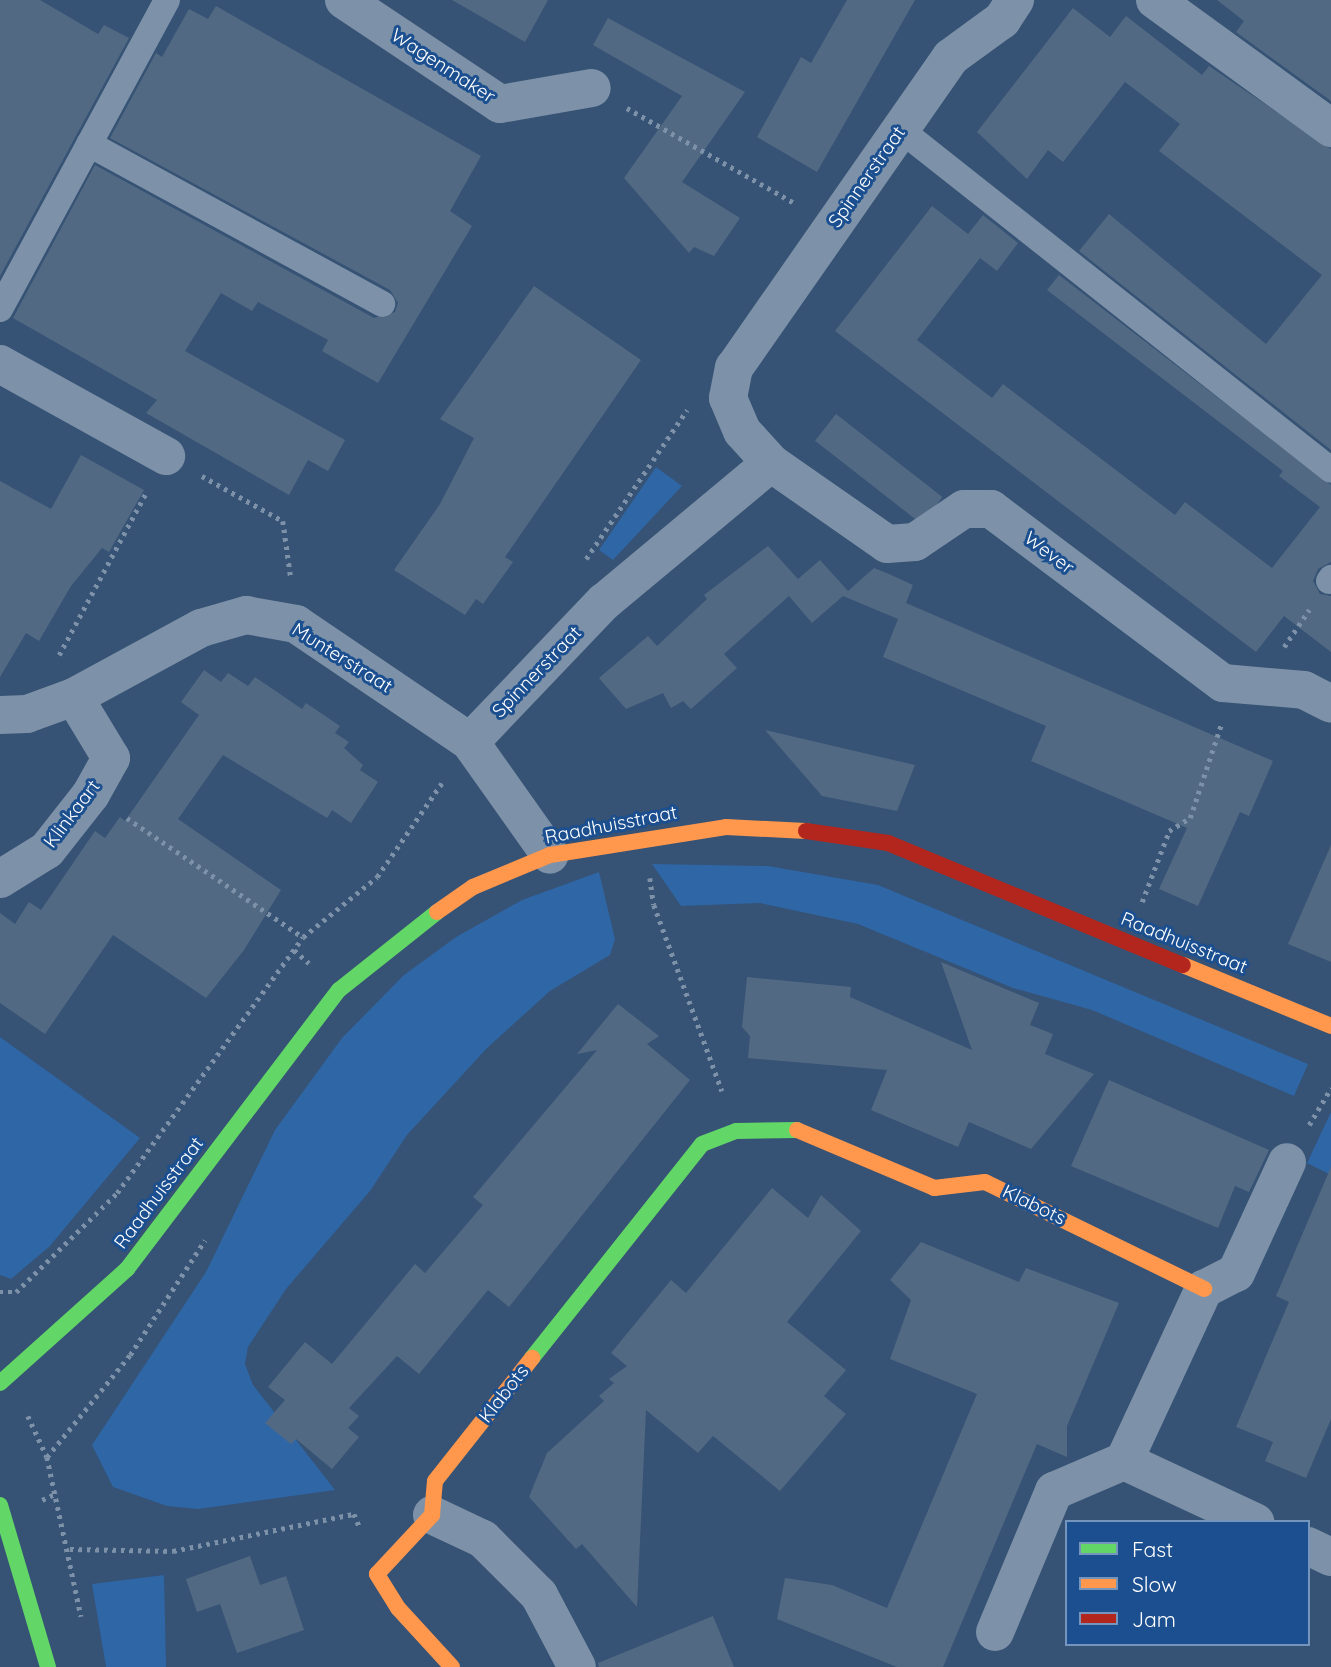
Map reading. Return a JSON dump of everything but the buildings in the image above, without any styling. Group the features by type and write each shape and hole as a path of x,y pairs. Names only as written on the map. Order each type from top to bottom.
{"street":[{"name":"Wagenmaker","path":"344,0 499,104 592,88"},
{"name":"Spinnerstraat","path":"470,742 604,602 771,463 742,431 728,398 734,368 951,57 1002,20 1014,0"},
{"path":"1155,0 1331,128"},
{"path":"0,364 166,456"},
{"name":"Wever","path":"771,463 887,544 915,542 964,509 991,509 1223,683 1304,690 1331,704"},
{"name":"Munterstraat","path":"13,714 74,696 201,628 246,615 296,624 470,742 550,855"},
{"name":"Klinkaart","path":"0,879 47,850 91,794 111,758 74,696"},
{"name":"Raadhuisstraat","path":"5,1380 127,1269 340,990 393,942 473,887 550,855 643,836 726,827 820,832 888,843 1331,1026"},
{"name":"Klabots","path":"432,1515 435,1481 702,1144 736,1131 792,1128 934,1188 985,1182 1204,1289"},
{"path":"995,1632 1054,1491 1124,1461 1204,1289 1236,1273 1287,1162"},
{"path":"1124,1461 1251,1520"},
{"path":"0,1505 48,1667"},
{"path":"452,1667 398,1608 377,1574 432,1515 483,1539 539,1595 577,1667"},
{"path":"1310,1547 1331,1557"}],"lane":[{"path":"0,309 167,0"},
{"path":"901,130 1331,470"},
{"path":"89,144 382,304"}],"path":[{"path":"592,88 834,226"},
{"path":"604,602 582,565 696,397 734,368"},
{"path":"13,714 166,456 284,521 296,624"},
{"path":"1126,942 1169,831 1189,818 1245,685 1330,579"},
{"name":"Raadhuisstraat","path":"0,1292 16,1292 117,1193 303,937 377,877 470,742"},
{"path":"91,794 303,937"},
{"path":"643,836 654,905 736,1131"},
{"path":"5,1380 47,1457 69,1549 82,1628"},
{"path":"69,1549 173,1551 354,1514 377,1574"}],"shaded area":[{"path":"656,467 682,486 613,560 599,550"},
{"path":"652,864 768,866 878,885 1308,1064 1294,1096 1092,1010 1013,988 858,924 760,903 681,906"},
{"path":"599,872 615,939 610,955 550,991 487,1048 407,1135 370,1191 286,1289 248,1347 245,1364 253,1385 335,1490 198,1509 167,1506 113,1487 92,1445 206,1272 275,1130 342,1038 404,975 456,937 522,900"},
{"path":"0,1037 140,1138 49,1247 11,1279 0,1275"},
{"path":"1331,1112 1331,1175 1307,1163"},
{"path":"164,1575 166,1667 106,1667 92,1584"}],"traffic: fast":[{"path":"0,1383 127,1269 339,990 437,912"},
{"path":"532,1358 702,1144 736,1131 797,1130"},
{"path":"0,1505 48,1667"}],"traffic: slow":[{"path":"437,912 473,887 550,855 726,827 806,831"},
{"path":"1183,965 1331,1026"},
{"path":"797,1130 934,1188 985,1182 1204,1289"},
{"path":"452,1667 398,1608 377,1574 432,1515 435,1481 532,1358"}],"traffic: jam":[{"path":"806,831 888,843 1183,965"}]}
